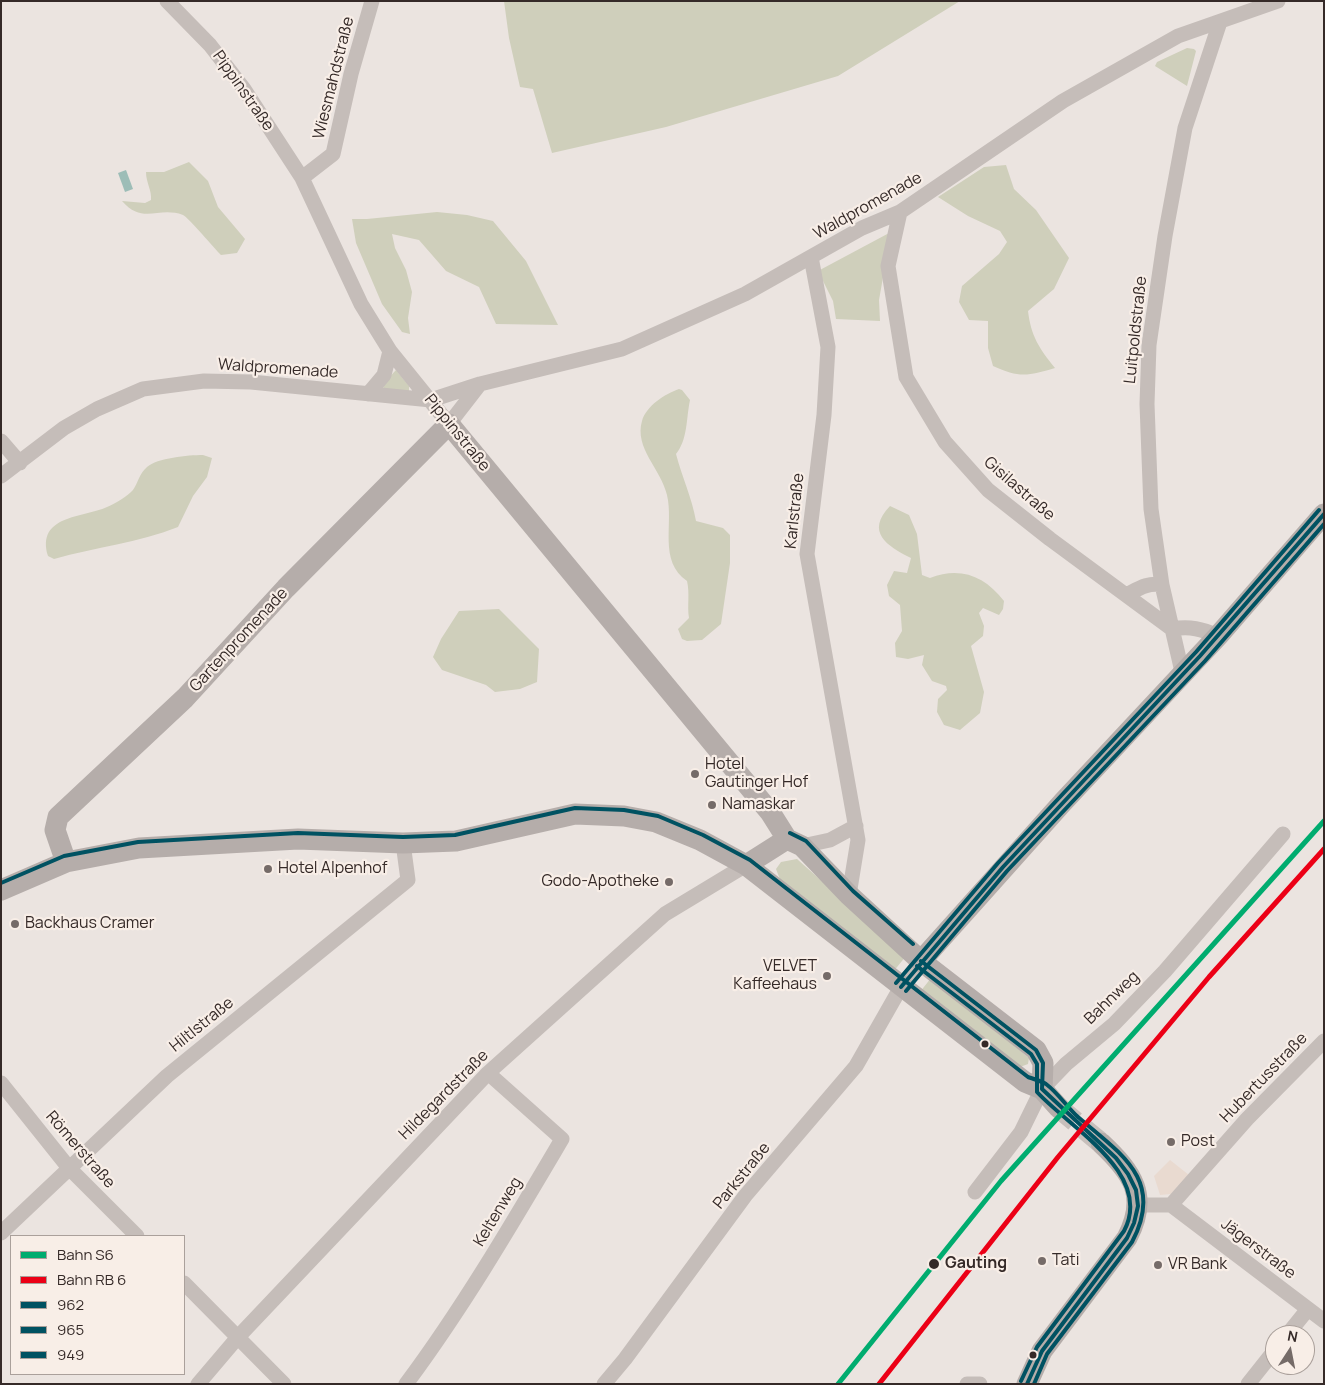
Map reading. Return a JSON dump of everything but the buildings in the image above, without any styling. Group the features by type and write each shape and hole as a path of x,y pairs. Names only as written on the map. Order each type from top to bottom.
{"street":[{"name":"Pippinstraße","path":"167,1 210,45 244,89 302,178 362,304 390,351 794,843 921,961 1036,1050 1043,1063 1042,1089"},
{"name":"Wiesmahdstraße","path":"302,178 333,154 351,74 372,1"},
{"name":"Waldpromenade","path":"1,476 64,428 97,409 143,389 204,381 251,382 430,400 480,384 622,349 745,294 862,228 900,212 1063,101 1178,36 1278,1"},
{"name":"Luitpoldstraße","path":"1182,676 1162,585 1151,509 1147,404 1149,345 1165,236 1186,128 1220,22"},
{"name":"Gisilastraße","path":"900,212 888,266 906,377 945,442 988,490 1172,629"},
{"name":"Karlstraße","path":"810,257 828,347 824,415 806,554 858,840 849,894"},
{"path":"368,394 384,375 390,351"},
{"path":"449,424 480,384"},
{"name":"Gartenpromenade","path":"66,862 55,830 58,817 185,698 278,597 449,424"},
{"path":"1,441 20,463"},
{"path":"921,961 1062,802 1182,676 1324,514"},
{"path":"1126,595 1149,585 1162,585"},
{"path":"1172,629 1189,626 1204,629 1218,636"},
{"path":"1,890 66,862 139,848 298,840 403,843 456,841 575,814 624,816 656,822 700,840 746,865 1024,1082 1042,1089 1059,1108"},
{"path":"746,865 794,843 830,840 856,826"},
{"name":"Bahnweg","path":"974,1192 1021,1132 1042,1089 1066,1064 1114,1024 1165,971 1283,834"},
{"name":"Hiltlstraße","path":"1,1233 167,1076 408,880 403,843"},
{"name":"Hildegardstraße","path":"198,1384 238,1337 488,1073 665,914 746,865"},
{"name":"Parkstraße","path":"604,1384 625,1359 745,1196 856,1066 901,987 921,961"},
{"name":"Hubertusstraße","path":"1170,1205 1248,1118 1324,1040"},
{"name":"Keltenweg","path":"406,1384 498,1247 562,1139 488,1073"},
{"name":"Römerstraße","path":"1,1083 69,1168 136,1235"},
{"path":"1027,1384 1042,1351 1127,1238 1135,1222 1138,1205 1136,1188 1120,1161 1101,1143"},
{"path":"1138,1205 1170,1205"},
{"name":"Jägerstraße","path":"1170,1205 1324,1320"},
{"path":"185,1284 284,1384"},
{"path":"1295,1325 1308,1309"},
{"path":"1248,1384 1265,1363"},
{"path":"967,1384 980,1384"}],"green space":[{"path":"504,1 960,1 838,76 666,127 552,153 533,89 520,87 509,38"},
{"path":"1187,48 1196,51 1187,86 1155,66 1157,62"},
{"path":"189,162 208,181 218,207 245,239 237,253 221,255 183,215 166,212 144,214 130,208 122,201 145,203 151,200 146,172 164,172"},
{"path":"1006,165 1014,189 1036,210 1069,258 1054,289 1028,311 1031,328 1037,341 1055,368 1038,373 1017,374 993,366 988,348 988,321 969,320 959,302 962,286 999,254 1007,242 1000,231 968,216 938,197 984,167"},
{"path":"437,212 467,215 493,221 526,261 558,325 496,324 479,287 446,271 419,240 392,234 395,248 406,270 412,292 408,318 410,334 402,332 382,304 356,243 352,219"},
{"path":"891,232 879,300 880,321 836,319 833,301 818,271"},
{"path":"396,370 409,386 409,392 383,389 384,383"},
{"path":"679,389 690,400 685,435 676,454 696,521 723,528 730,535 730,563 721,624 702,640 687,641 682,639 678,629 689,618 687,581 678,573 673,563 670,553 667,495 664,485 645,449 641,431 642,421 648,410 662,397"},
{"path":"203,455 212,458 207,477 193,496 178,527 148,537 54,559 48,556 46,543 49,533 55,525 64,520 97,511 121,500 133,490 147,467 158,461"},
{"path":"890,506 909,515 917,534 922,575 930,578 952,573 962,573 989,585 1004,601 1003,609 999,615 983,608 979,613 984,626 983,636 971,646 984,692 980,713 960,730 944,725 937,712 938,699 947,690 946,686 932,681 922,665 924,655 908,659 896,657 895,643 902,631 900,605 889,596 887,585 894,571 907,573 911,558 887,543 879,531 879,523"},
{"path":"499,609 539,649 537,682 520,689 495,692 486,685 442,670 433,657 441,639 459,611"},
{"path":"797,859 906,956 893,972 781,882 776,869 781,862"},
{"path":"931,978 1029,1058 1028,1064 1020,1067 920,992"}],"shaded area":[{"path":"1170,1160 1189,1175 1171,1194 1160,1195 1154,1176"}],"water":[{"path":"126,170 133,189 125,192 118,173"}],"tunnel":[{"path":"1059,1108 1101,1143"}],"rail line":[{"name":"S6","path":"838,1384 1001,1181 1324,821"}],"transit line":[{"name":"949","path":"896,983 998,863 1196,652 1319,510"},
{"name":"962","path":"901,987 1003,867 1200,656 1324,514"},
{"name":"965","path":"906,991 1007,871 1205,661 1324,524"},
{"name":"949","path":"1,883 64,856 138,842 298,833 403,837 455,835 575,808 624,810 658,816 703,835 750,860 1028,1077 1046,1084 1078,1117 1123,1156 1134,1170 1141,1185 1144,1202 1141,1220 1132,1242 1047,1354 1034,1384"},
{"name":"949","path":"790,833 806,841 853,891 913,944"},
{"path":"879,1384 1058,1157 1209,977 1324,849"},
{"name":"962","path":"921,961 1036,1050 1043,1063 1042,1089 1116,1158 1128,1174 1136,1190 1138,1206 1134,1223 1127,1238 1042,1351 1027,1384"},
{"name":"965","path":"917,966 1031,1054 1037,1064 1037,1092 1104,1154 1118,1171 1128,1190 1130,1210 1124,1231 1037,1347 1021,1381"}],"place":[{"name":"Hotel Gautinger Hof","path":"695,774"},
{"name":"Namaskar","path":"712,805"},
{"name":"Hotel Alpenhof","path":"268,869"},
{"name":"Godo-Apotheke","path":"669,882"},
{"name":"Backhaus Cramer","path":"15,924"},
{"name":"VELVET Kaffeehaus","path":"827,976"},
{"name":"Post","path":"1171,1142"},
{"name":"Tati","path":"1042,1261"},
{"name":"Gauting","path":"934,1264"},
{"name":"VR Bank","path":"1158,1265"}]}
